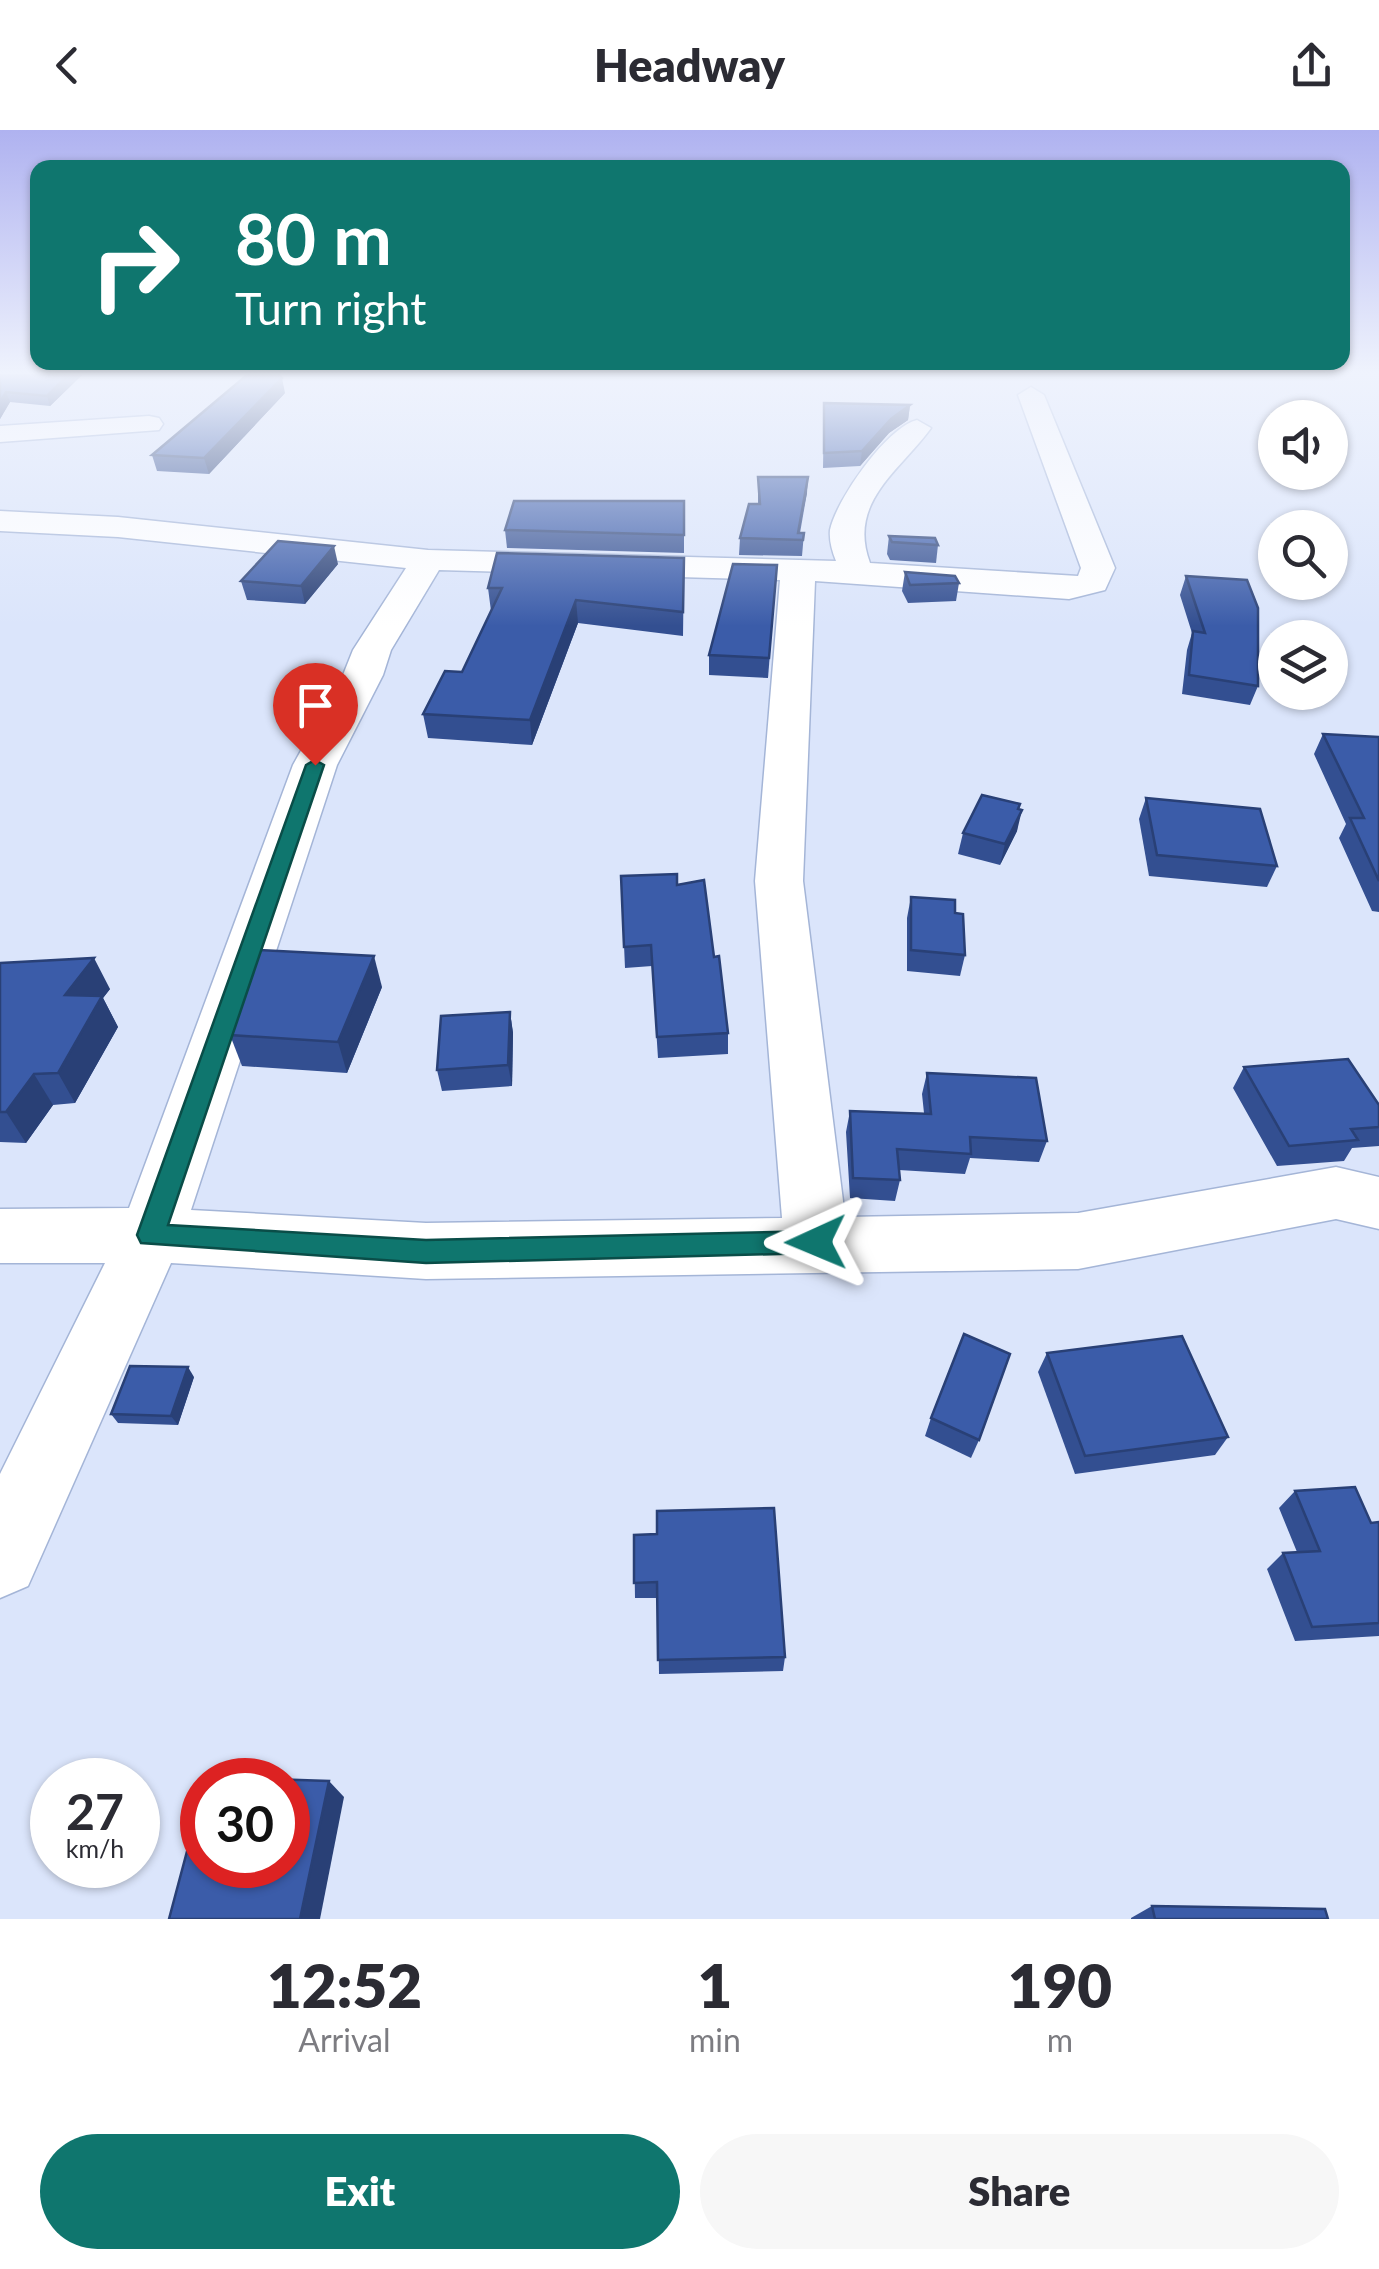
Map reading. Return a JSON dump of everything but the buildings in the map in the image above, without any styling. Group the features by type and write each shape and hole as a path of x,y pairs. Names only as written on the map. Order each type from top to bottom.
{"street":[{"path":"856,572 845,537 850,519 885,458"},
{"path":"0,521 118,527 428,560 856,572 1069,588 1093,583 1098,568 1056,458"},
{"path":"0,1558 151,1235 315,765 363,676 372,650 428,560"},
{"path":"798,571 779,880 816,1242"},
{"path":"0,1236 151,1235 426,1251 816,1242 1078,1241 1336,1193 1379,1203"}],"route":[{"path":"315,765 151,1235 426,1251 816,1242"}]}
